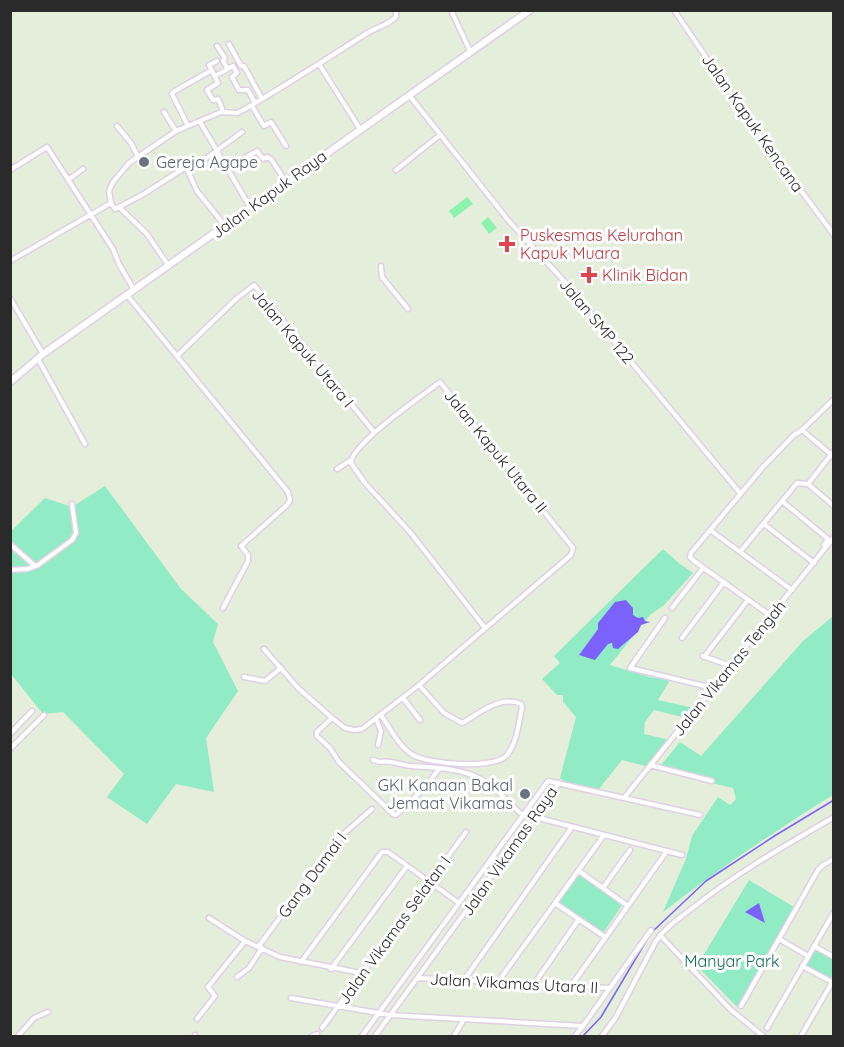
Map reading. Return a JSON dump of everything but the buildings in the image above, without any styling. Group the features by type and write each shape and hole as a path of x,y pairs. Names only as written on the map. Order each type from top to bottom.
{"main road":[{"name":"Jalan Kapuk Raya","path":"10,382 40,356 471,52 519,14 530,10"}],"street":[{"path":"242,132 201,161 186,167 142,195 115,209 111,203 109,191 122,170 176,131 222,112 237,113 366,33 390,23 396,17 396,10"},
{"path":"451,10 471,52"},
{"name":"Jalan Kapuk Kencana","path":"674,10 750,122 834,235"},
{"path":"229,44 241,66 244,66 253,80 262,99"},
{"path":"217,46 225,58 222,61 228,69"},
{"path":"217,61 209,64 218,83 207,90 213,100 218,99 222,112"},
{"path":"319,64 360,129"},
{"path":"215,76 233,66 237,73 232,77 238,90 248,90 264,126 271,122 286,146"},
{"path":"188,126 172,92 212,70"},
{"name":"Jalan SMP 122","path":"409,95 508,220 564,281 740,493"},
{"path":"164,112 176,131"},
{"path":"200,122 250,207"},
{"path":"117,126 131,143 138,157"},
{"path":"396,170 440,135"},
{"path":"10,170 46,147 113,249 134,291"},
{"path":"227,167 257,151 263,159 267,157 271,159 286,182"},
{"path":"186,167 197,191 225,226"},
{"path":"68,180 83,170"},
{"path":"10,261 111,203"},
{"path":"119,207 147,234 169,266"},
{"path":"381,266 382,278 408,309"},
{"name":"Jalan Kapuk Utara I","path":"177,356 236,299 254,285 373,431"},
{"path":"128,295 288,492 290,498 287,505 241,546 248,555 248,561 223,608"},
{"path":"10,298 85,444"},
{"name":"Jalan Kapuk Utara II","path":"332,718 345,728 354,730 366,727 419,685 571,555 573,548 440,382 373,431 357,448 351,460 337,469"},
{"path":"771,616 703,568 690,557 691,553 740,493 794,435 834,399"},
{"path":"802,430 832,454 808,484"},
{"path":"351,460 353,468 364,483 410,532 485,628"},
{"path":"740,552 797,483 808,484 834,506"},
{"path":"782,501 828,539 824,545"},
{"path":"10,570 35,566 75,537 72,504"},
{"path":"764,524 814,563"},
{"path":"710,530 792,590"},
{"name":"Jalan Vikamas Tengah","path":"624,798 834,537"},
{"path":"10,543 35,566"},
{"path":"672,608 703,568"},
{"path":"682,638 724,582"},
{"path":"731,666 704,656 748,600"},
{"path":"665,618 630,668 713,688"},
{"path":"264,649 298,688 332,718 317,732 317,736 330,748 339,762 393,814 396,815 419,794 439,769"},
{"path":"244,677 265,681 281,668"},
{"path":"381,716 401,743 419,757 476,765 503,759 509,752 522,707 517,702 501,702 462,723 444,712 419,685"},
{"path":"403,698 420,720"},
{"path":"10,734 32,711"},
{"path":"10,749 44,715"},
{"path":"376,719 381,730 378,745"},
{"path":"373,760 457,771 481,779 524,816"},
{"path":"650,765 712,781"},
{"name":"Jalan Vikamas Raya","path":"362,1036 549,782 559,783 375,1036"},
{"path":"559,783 700,815"},
{"name":"Gang Damai I","path":"237,977 249,968 260,948 340,837 372,809"},
{"path":"535,817 682,855"},
{"path":"602,1036 612,1024 660,935 718,888 783,845 834,817"},
{"path":"464,980 572,826"},
{"name":"Jalan Vikamas Selatan I","path":"322,1028 466,832"},
{"path":"498,982 604,835"},
{"path":"603,888 630,850"},
{"path":"571,986 667,851"},
{"path":"301,962 381,853 388,852 459,903"},
{"path":"741,1006 818,870 834,859"},
{"path":"332,969 407,866"},
{"path":"579,871 628,906"},
{"path":"555,903 605,937"},
{"path":"767,1028 834,912"},
{"path":"209,918 245,941 280,957 362,974"},
{"path":"534,984 579,919"},
{"path":"575,1036 600,1005 609,988 651,930"},
{"path":"660,935 724,1004 763,1036"},
{"path":"779,939 808,956"},
{"path":"197,1019 214,996 208,987 245,941"},
{"path":"814,946 834,957"},
{"path":"801,1036 833,981 802,966"},
{"name":"Jalan Vikamas Utara II","path":"418,978 609,988"},
{"path":"291,998 389,1015 463,1021 584,1026"},
{"path":"18,1036 34,1018 48,1012"},
{"path":"454,1036 463,1021"},
{"path":"312,1036 317,1034"}],"green space":[{"path":"467,197 473,204 454,218 449,211"},
{"path":"488,217 497,228 489,234 481,223"},
{"path":"105,486 181,589 218,624 213,642 238,691 206,738 214,792 176,784 147,824 107,797 124,774 63,712 43,714 11,674 11,531 45,498 72,507"},
{"path":"663,549 693,573 664,605 650,615 610,665 649,677 670,680 658,700 694,708 686,718 654,710 645,722 644,734 670,740 649,767 622,760 599,789 567,783 560,778 576,717 563,702 563,695 557,695 542,679 560,663 554,656"},
{"path":"833,616 833,795 746,851 663,912 686,859 692,836 718,797 730,805 736,799 733,788 657,770 680,742 701,756 803,641"},
{"path":"578,872 623,904 603,933 558,901"},
{"name":"Manyar Park","path":"749,880 794,907 737,1007 697,966"},
{"path":"814,949 833,959 831,981 804,966"}],"shaded area":[{"path":"626,600 633,608 633,615 638,618 643,617 645,621 650,622 641,625 638,632 618,649 613,648 612,643 608,644 595,660 579,655 598,629 598,623 615,602"},
{"path":"759,903 765,923 745,912"}],"waterway":[{"path":"583,1036 601,1017 651,933 706,881 834,800"}],"place":[{"name":"Gereja Agape","path":"144,162"},
{"name":"Puskesmas Kelurahan Kapuk Muara","path":"507,244"},
{"name":"Klinik Bidan","path":"589,275"},
{"name":"GKI Kanaan Bakal Jemaat Vikamas","path":"525,794"}]}
